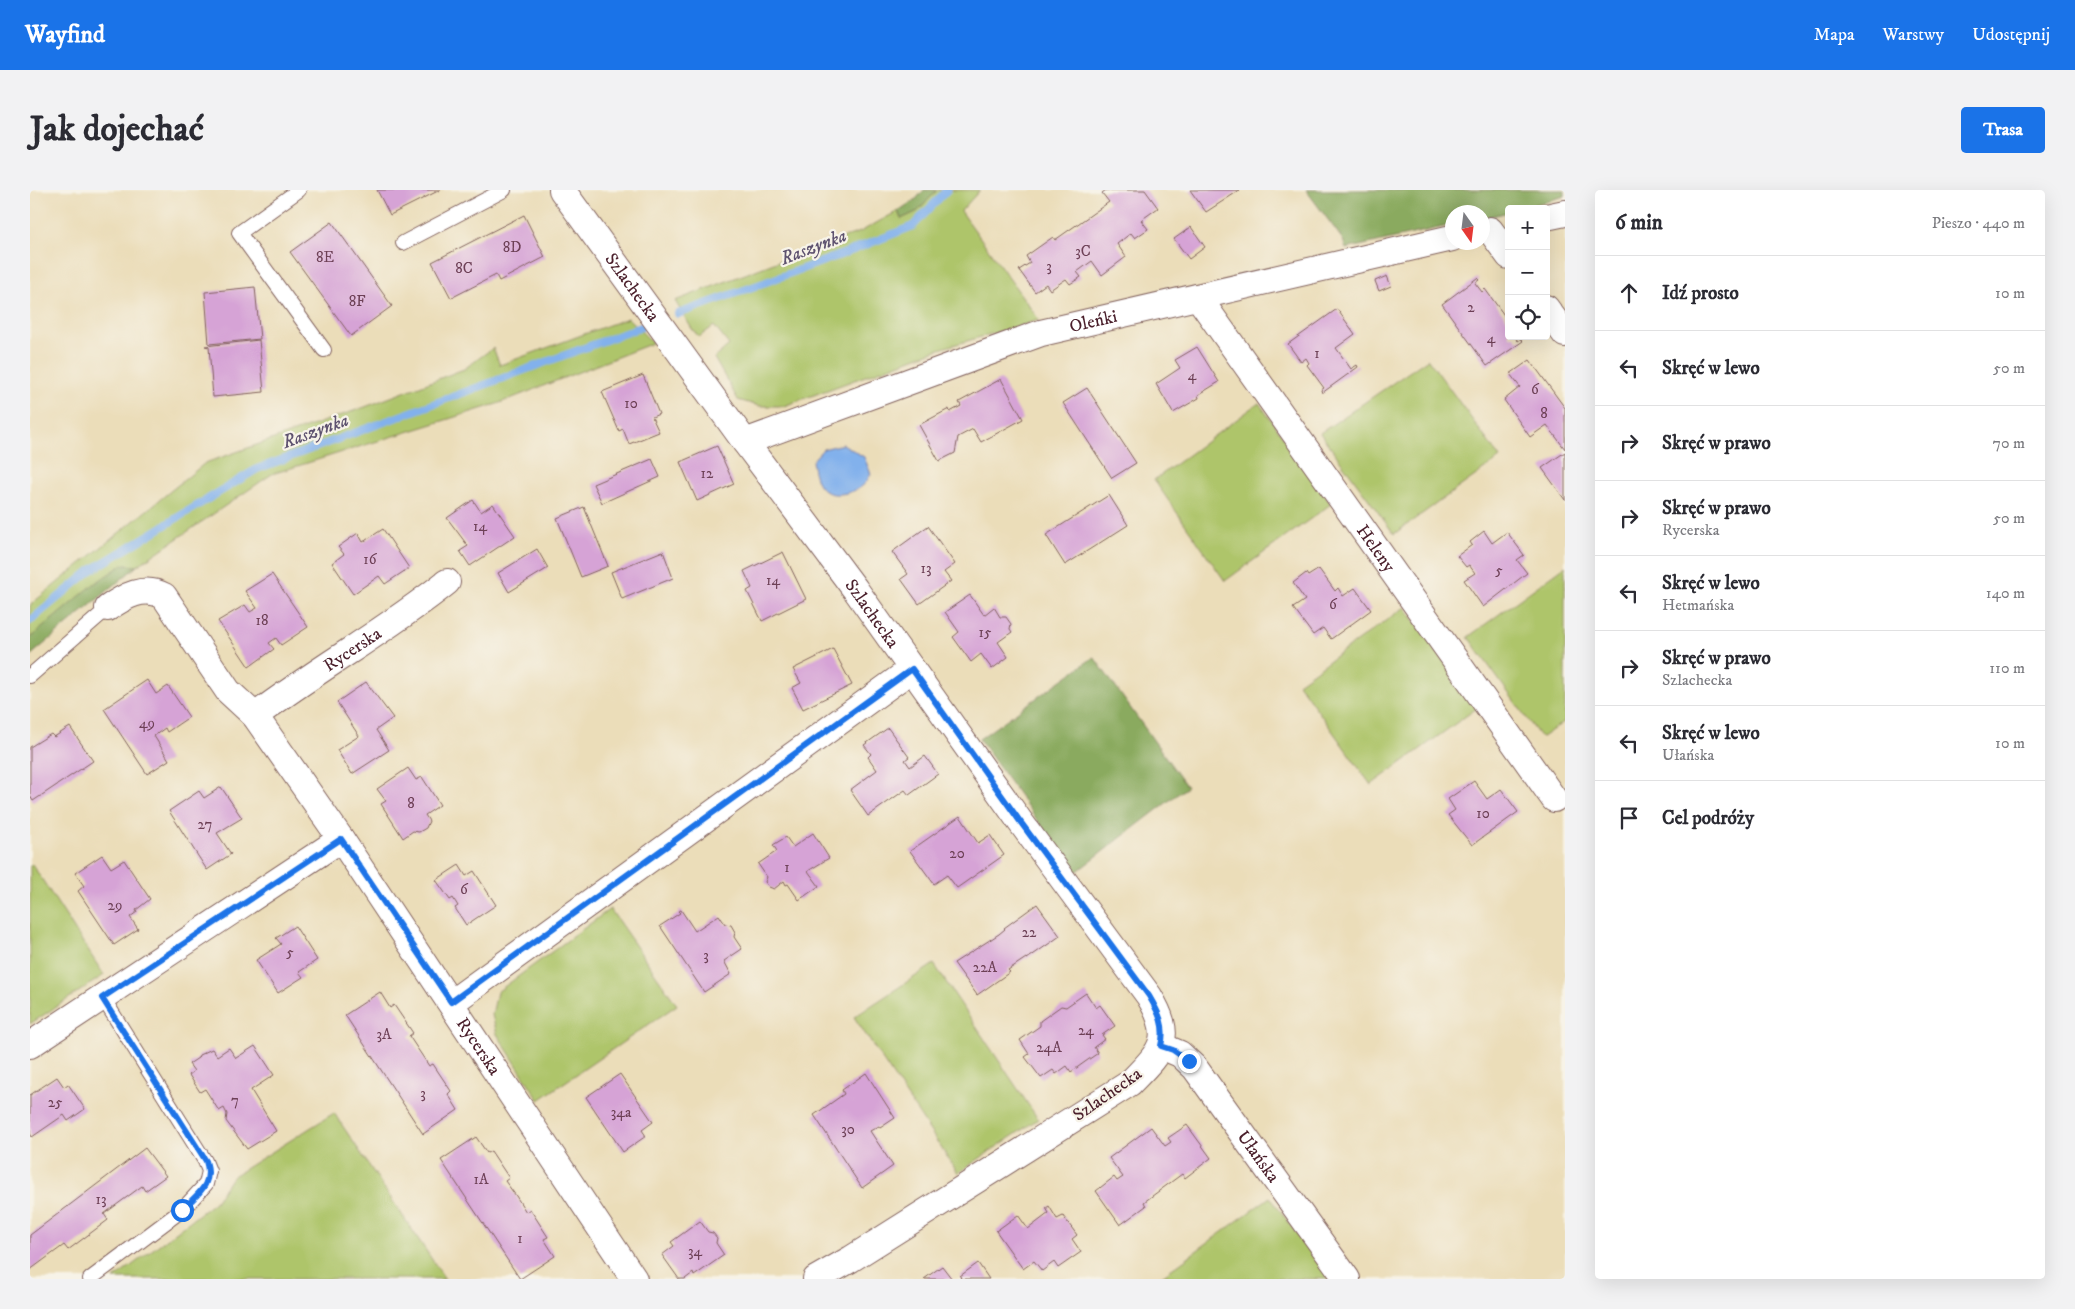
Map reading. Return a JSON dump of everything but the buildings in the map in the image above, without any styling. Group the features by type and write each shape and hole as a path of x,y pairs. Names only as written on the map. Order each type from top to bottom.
{"street":[{"name":"Szlachecka","path":"562,190 1149,996 1160,1014 1164,1029 1161,1046 1149,1064 1130,1082 851,1259 816,1279"},
{"path":"1550,216 1565,213"},
{"path":"1494,229 1506,250"},
{"name":"Oleńki","path":"745,442 1041,333 1445,240"},
{"name":"Heleny","path":"1198,298 1554,799"},
{"path":"1550,313 1565,334"},
{"name":"Rycerska","path":"254,716 421,603 447,582"},
{"name":"Rycerska","path":"108,608 121,599 138,592 152,591 164,596 228,691 254,716 341,839 634,1279"},
{"path":"451,1002 912,669"},
{"path":"30,1045 341,839"},
{"name":"Ułańska","path":"1161,1046 1180,1054 1195,1068 1347,1279"}],"lane":[{"path":"299,190 239,233 324,350"},
{"path":"403,242 504,190"},
{"path":"30,676 108,608"},
{"path":"90,1279 182,1210 206,1184 209,1171 206,1161 102,998"}],"green space":[{"path":"924,190 937,190 918,211 901,219 898,211 916,199"},
{"path":"937,190 980,190 961,211 1039,320 936,350 784,406 759,406 738,400 714,358 729,345 714,326 699,337 675,301 860,232 898,211 901,219 918,211"},
{"path":"1306,190 1565,190 1565,196 1533,205 1505,205 1505,213 1490,216 1490,205 1445,205 1445,227 1346,249 1343,240"},
{"path":"628,318 653,343 497,404 272,474 137,566 122,565 30,638 30,605 205,463 365,407 464,369 493,348 500,365"},
{"path":"1428,359 1500,458 1394,534 1320,433"},
{"path":"1259,403 1331,504 1225,581 1154,480"},
{"path":"122,565 137,566 30,656 30,638 94,584"},
{"path":"1565,566 1565,721 1541,738 1468,637"},
{"path":"1405,607 1477,708 1371,785 1298,683"},
{"path":"1094,657 1187,787 1075,873 979,739"},
{"path":"32,864 104,975 30,1024 30,866"},
{"path":"610,909 677,1005 539,1100 497,1034 492,1015 497,992"},
{"path":"934,964 1038,1119 958,1173 854,1017"},
{"path":"334,1113 445,1279 114,1279 215,1202 232,1177"},
{"path":"1270,1197 1330,1279 1158,1279"}],"water":[{"path":"843,444 864,457 871,474 861,487 848,493 832,494 824,490 819,484 815,477 812,461 823,449"}],"waterway":[{"name":"Raszynka","path":"678,314 843,254 913,226 947,190"},
{"name":"Raszynka","path":"30,621 90,571 257,469 641,327"}],"route":[{"path":"182,1210 206,1184 209,1177 206,1161 102,998 341,839 451,1002 912,669 1019,820 1149,996 1160,1014 1164,1029 1161,1046 1173,1050 1189,1061"}]}
